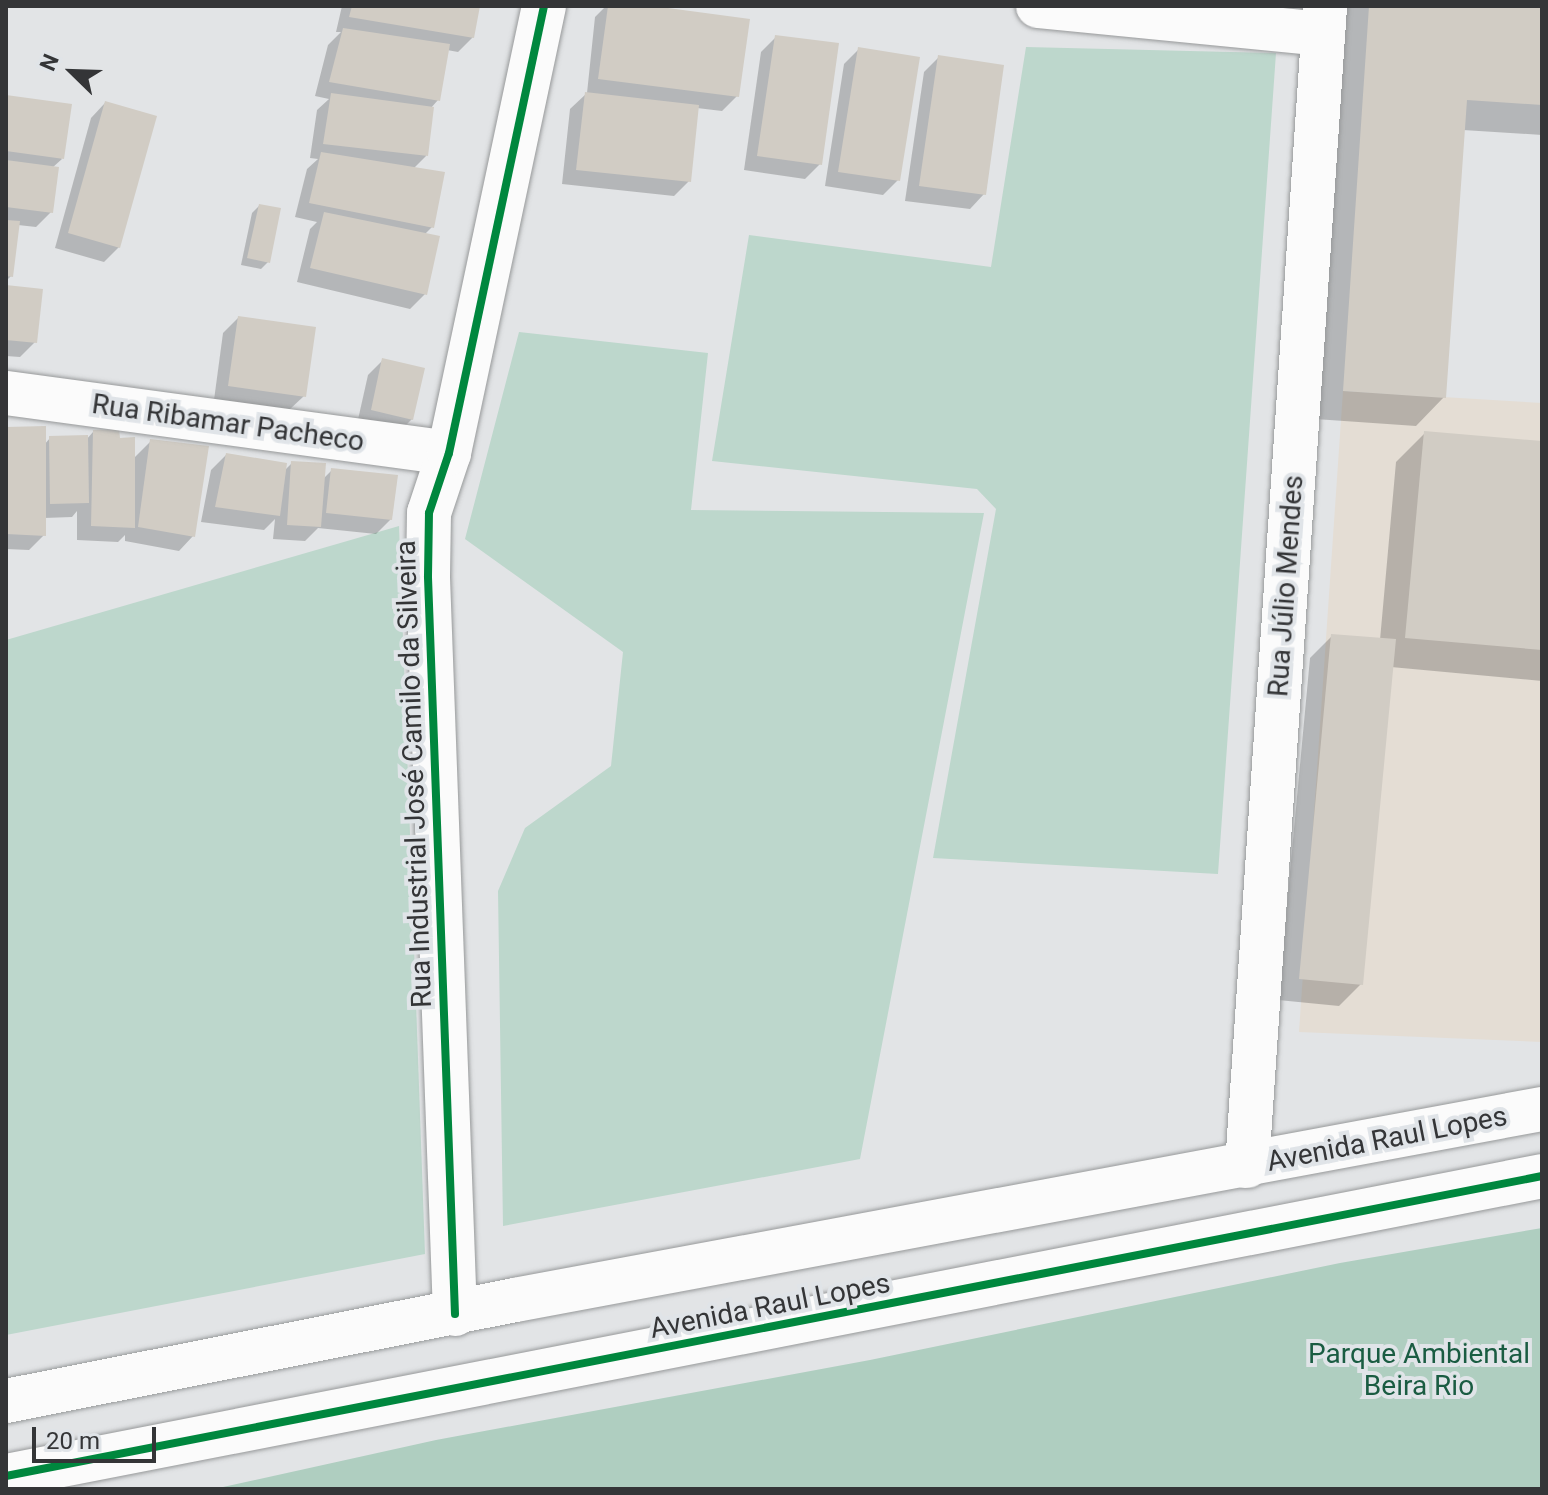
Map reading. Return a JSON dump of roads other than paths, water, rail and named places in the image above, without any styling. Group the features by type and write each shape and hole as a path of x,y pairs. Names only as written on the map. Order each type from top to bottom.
{"street":[{"name":"Rua Industrial José Camilo da Silveira","path":"455,1314 428,576 429,513 449,453 544,6"},
{"path":"1038,6 1324,20"},
{"name":"Rua Júlio Mendes","path":"1247,1166 1324,20"},
{"name":"Rua Ribamar Pacheco","path":"6,393 449,453"},
{"name":"Avenida Raul Lopes","path":"6,1401 1542,1109"},
{"name":"Avenida Raul Lopes","path":"6,1476 1542,1176"}],"park label":[{"name":"Parque Ambiental Beira Rio","path":"1419,1370"}]}
